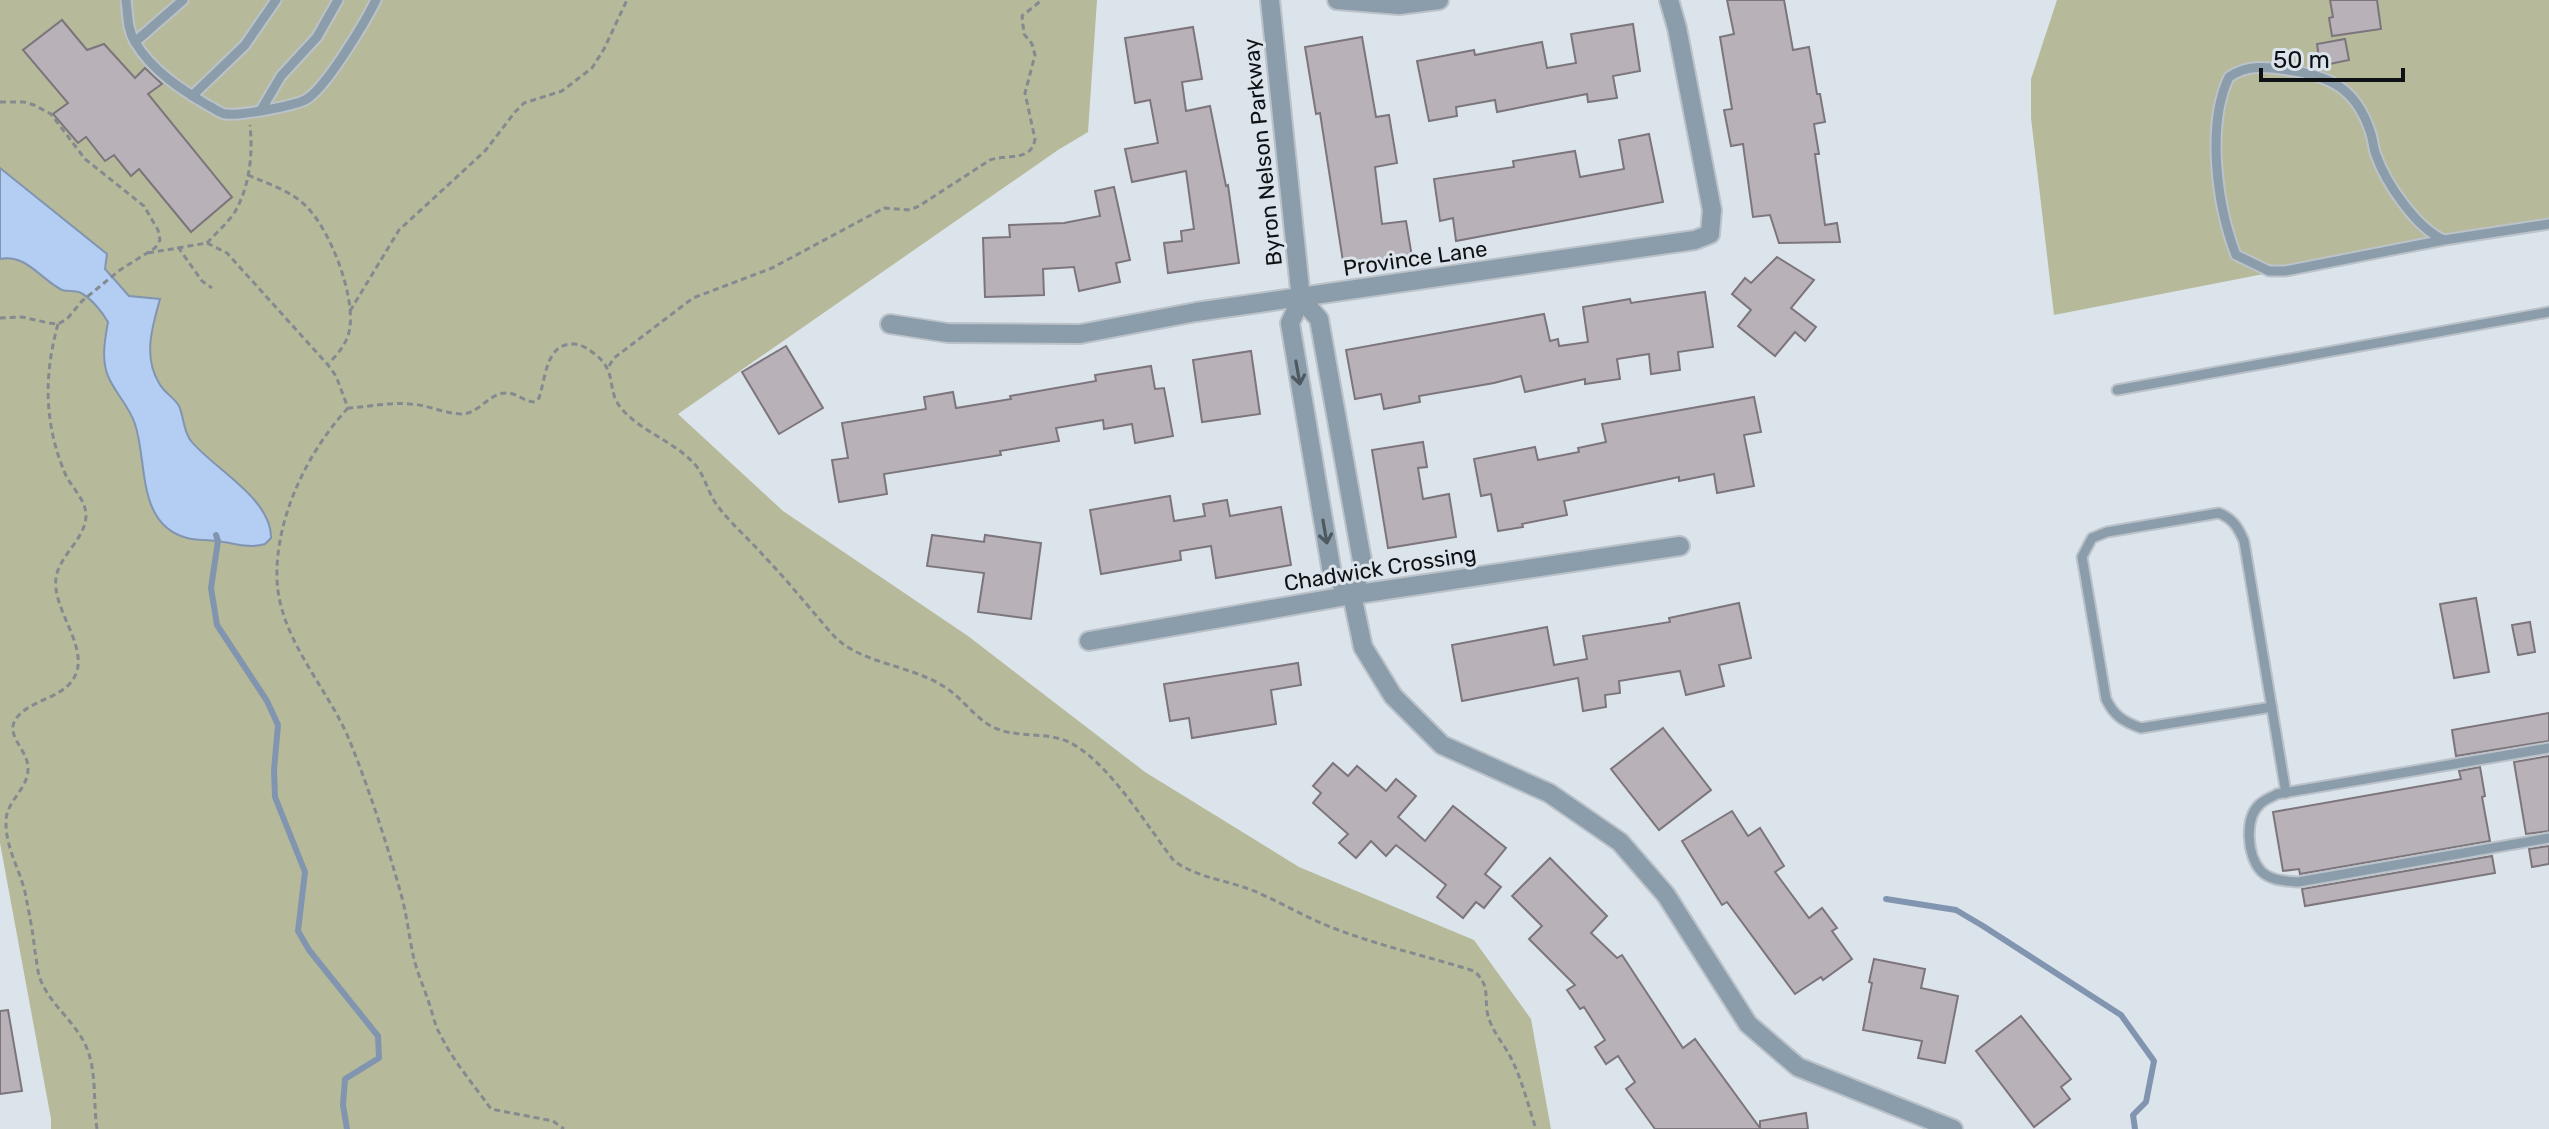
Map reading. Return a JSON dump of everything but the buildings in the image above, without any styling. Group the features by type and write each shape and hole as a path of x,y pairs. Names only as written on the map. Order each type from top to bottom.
{"street":[{"name":"Byron Nelson Parkway","path":"1270,0 1301,299 1290,323 1332,573 1352,595 1363,647 1393,696 1442,745 1549,793 1620,842 1666,895 1748,1024 1798,1067 1953,1129"},
{"path":"1337,0 1399,5 1439,0"},
{"name":"Province Lane","path":"890,324 948,333 1080,334 1196,312 1680,243 1710,234 1712,210 1669,0"},
{"name":"Byron Nelson Parkway","path":"1301,299 1319,319 1363,566 1352,595"},
{"path":"1311,448 1341,441"},
{"name":"Chadwick Crossing","path":"1089,641 1352,595 1680,546"}],"lane":[{"path":"126,0 128,25 135,42 162,74 224,114 261,110 307,99 331,72 362,27 376,0"},
{"path":"135,42 183,0"},
{"path":"192,96 245,45 276,0"},
{"path":"261,110 281,76 317,37 338,0"},
{"path":"2444,240 2434,236 2397,193 2376,156 2358,102 2347,91 2323,77 2279,69 2244,68 2229,77 2217,116 2217,158 2225,225 2236,255 2269,271 2285,271 2444,240 2549,224"},
{"path":"2117,390 2549,312"},
{"path":"2272,707 2141,728 2125,722 2112,711 2106,699 2082,557 2092,538 2107,532 2219,513 2238,526 2244,541 2272,707 2286,793"},
{"path":"2549,748 2277,794 2260,804 2252,815 2249,833 2253,857 2261,871 2278,881 2298,882 2549,838"}],"path":[{"path":"350,311 399,230 485,151 515,112 524,103 562,91 592,68 627,0"},
{"path":"608,367 614,358 693,298 772,268 884,208 910,210 919,206 990,160 1030,152 1035,139 1025,93 1035,55 1032,44 1024,34 1022,16 1042,0"},
{"path":"0,102 24,102 51,114 85,159 144,206 158,230 160,240 155,248 120,270 58,324 22,317 0,318"},
{"path":"207,243 235,211 248,175 252,142 248,111"},
{"path":"248,175 294,197 314,216 344,278 350,329 340,353 328,365"},
{"path":"148,253 207,243 217,246 237,262 328,365 336,376 348,408"},
{"path":"178,247 202,281 212,288"},
{"path":"58,324 49,360 46,388 48,411 64,472 85,507 86,517 58,568 55,580 75,649 77,670 65,688 29,708 15,721 12,729 28,768 27,777 7,811 5,822 11,854 24,888 41,981 86,1045 91,1060 97,1129"},
{"path":"564,1129 553,1121 491,1109 439,1033 415,961 401,895 352,745 340,719 307,668 277,583 278,556 291,504 318,446 348,408 415,404 465,414 474,412 501,393 535,402 539,398 551,356 564,345 578,344 608,367 615,400 621,409 638,425 697,467 717,505 836,638 859,654 918,673 945,687 996,729 1058,738 1074,744 1100,767 1174,861 1183,867 1283,903 1321,923 1474,971 1487,989 1487,1012 1517,1072 1536,1129"}],"green space":[{"path":"0,0 1097,0 1088,132 678,414 783,511 968,636 1145,772 1299,867 1474,940 1531,1019 1551,1129 51,1129 0,843"},
{"path":"2057,0 2549,0 2549,218 2054,315 2031,118 2031,79"}],"water":[{"path":"0,168 107,254 105,269 129,296 160,299 150,342 154,373 179,406 191,441 240,485 262,510 271,538 265,544 247,546 191,539 171,531 159,520 147,490 135,424 106,369 106,318 81,293 62,290 18,260 0,259"}],"waterway":[{"path":"216,535 218,541 211,588 217,625 267,701 278,725 275,797 305,872 298,931 309,950 378,1036 379,1058 345,1079 343,1105 347,1129"},
{"path":"1886,899 1956,910 2121,1015 2154,1061 2146,1102 2133,1115 2135,1129"}]}
